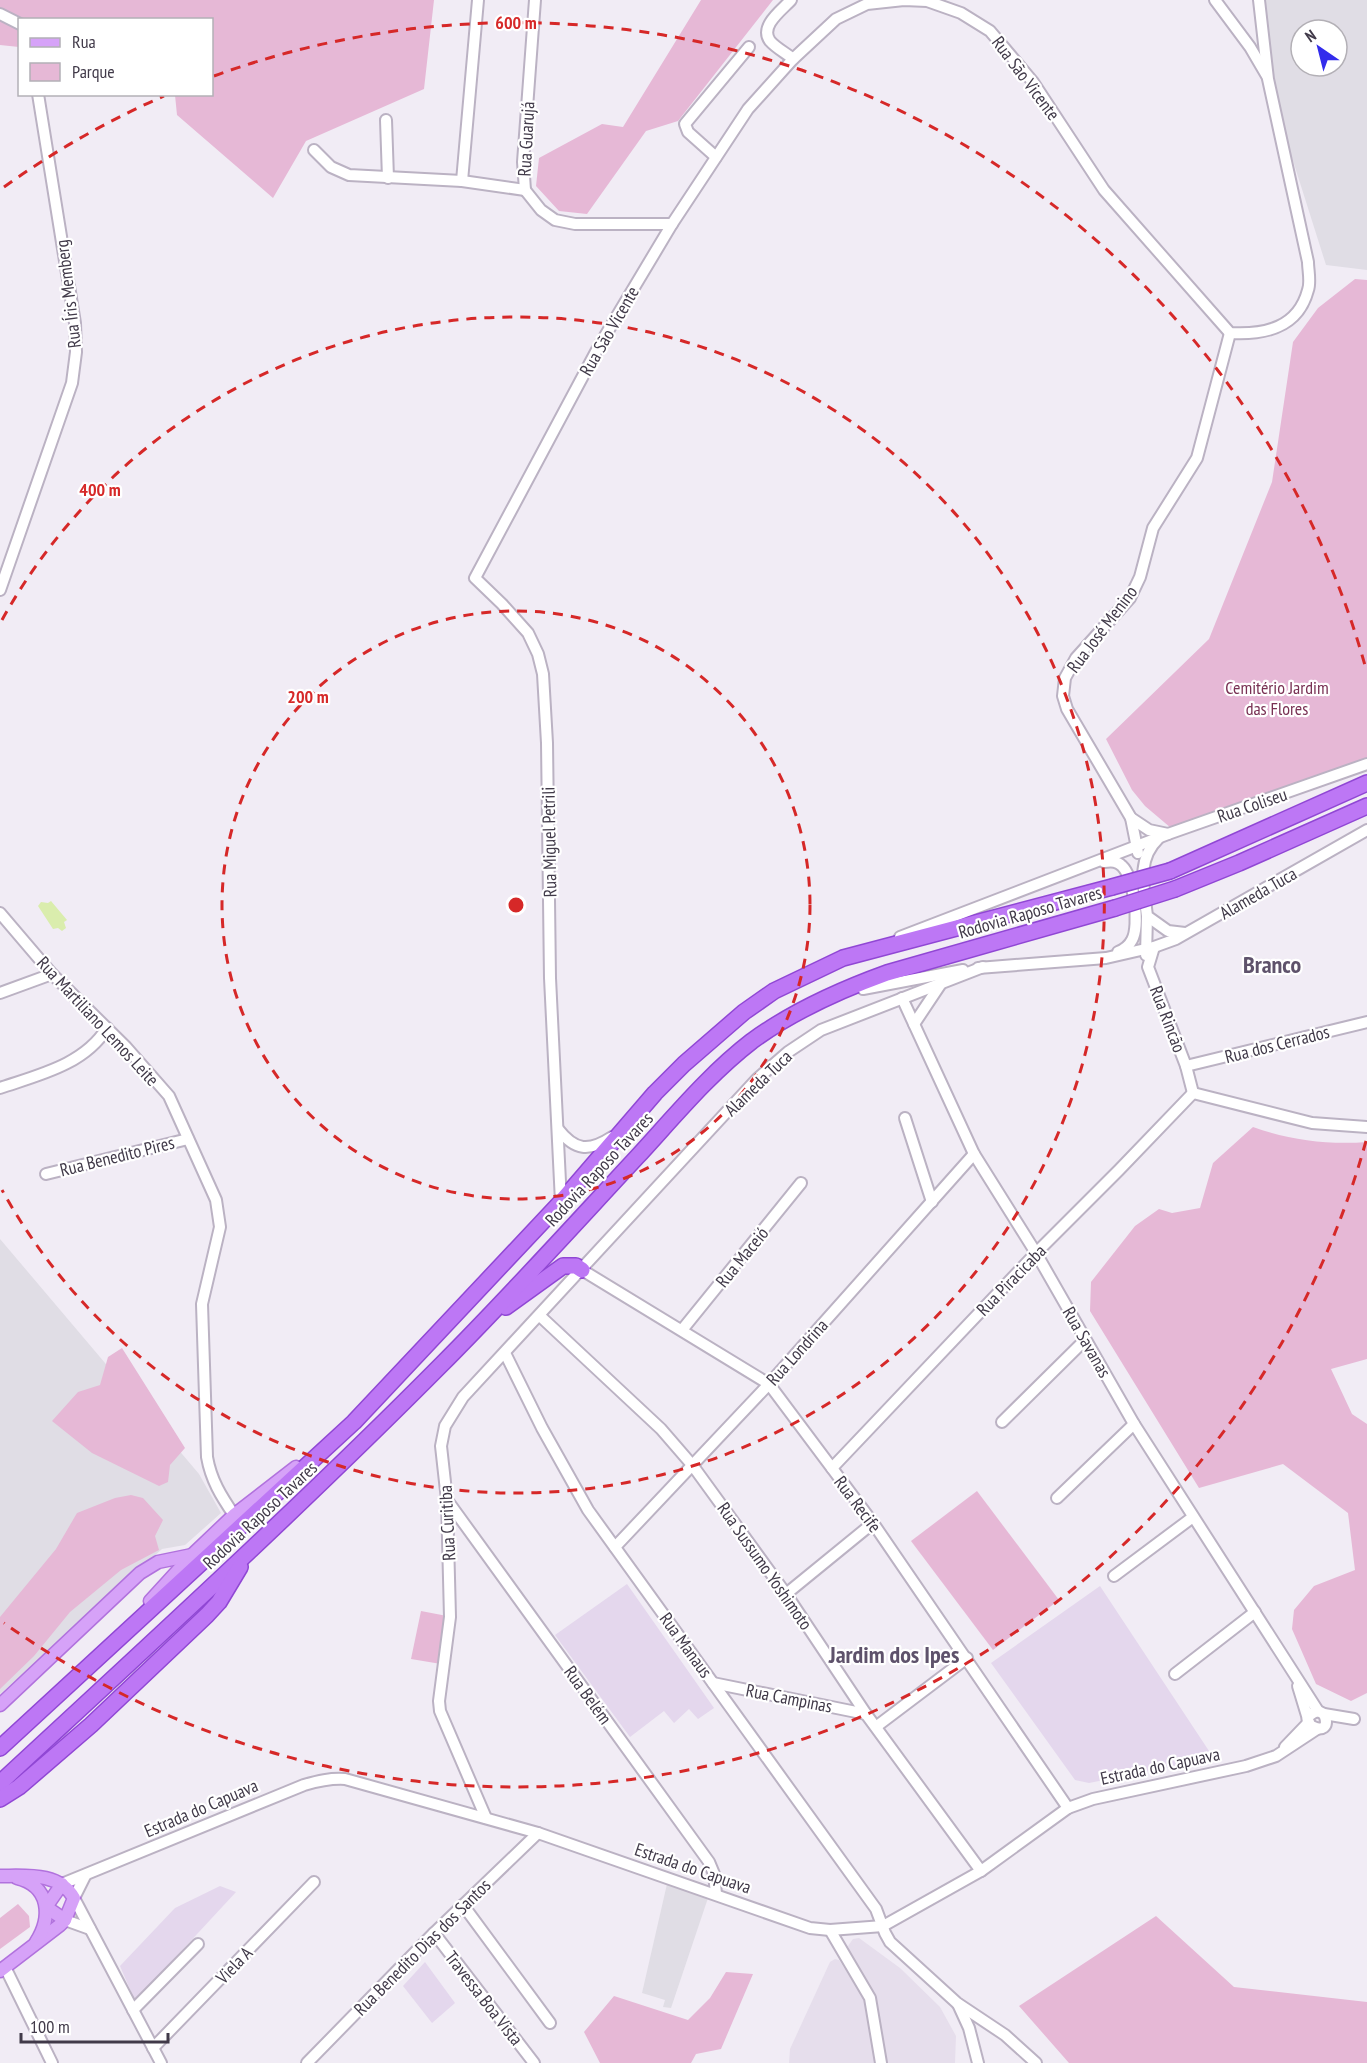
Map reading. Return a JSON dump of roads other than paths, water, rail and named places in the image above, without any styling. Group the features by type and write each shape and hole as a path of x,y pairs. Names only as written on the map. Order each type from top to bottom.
{"highway":[{"name":"Rodovia Raposo Tavares","path":"0,1748 354,1422 561,1202 655,1093 684,1064 744,1012 774,991 843,958 1170,871 1367,783"},
{"name":"Rodovia Raposo Tavares","path":"0,1783 355,1452 484,1322 690,1100 753,1041 819,1000 855,984 1175,889 1367,806"},
{"path":"484,1322 563,1266 576,1266 582,1270"},
{"path":"0,1799 19,1787 84,1731 207,1615 219,1602 248,1554"}],"main road":[{"path":"105,1651 192,1555 234,1515 354,1422"},
{"path":"0,1705 140,1572 158,1562 192,1555"},
{"path":"2,1969 32,1948 65,1920 74,1899 62,1884 38,1876 5,1876"},
{"path":"5,1876 32,1884 39,1890 46,1907 65,1920"},
{"path":"32,1948 43,1931 46,1907 62,1884"}],"street":[{"path":"462,181 478,0"},
{"name":"Rua Guarujá","path":"536,0 523,162 525,190 542,210 555,220 575,224 672,224"},
{"path":"790,0 769,23 767,33 771,42 793,60"},
{"name":"Rua São Vicente","path":"475,578 599,346 672,224 748,109 793,60 836,19 867,4 904,0 927,1 969,17 990,32 1033,82 1104,190 1230,333"},
{"path":"1215,0 1250,47 1268,79"},
{"path":"1230,333 1249,334 1281,326 1298,313 1309,288 1308,262 1268,79 1259,0"},
{"path":"0,15 18,23"},
{"path":"716,156 688,132 685,124 749,47"},
{"name":"Rua Íris Memberg","path":"0,590 72,383 76,352 75,323 38,96"},
{"path":"386,120 388,178"},
{"path":"314,150 339,172 349,175 462,181 525,190"},
{"name":"Rua José Menino","path":"1150,948 1143,870 1132,822 1067,708 1063,696 1065,678 1077,658 1130,598 1140,577 1153,528 1197,458 1230,333"},
{"name":"Rua Miguel Petrili","path":"475,578 528,633 538,654 543,674 548,743 550,978 561,1202"},
{"name":"Rua Coliseu","path":"843,958 1163,836 1367,764"},
{"path":"1123,851 1132,822 1163,836 1150,847 1143,870"},
{"name":"Alameda Tuca","path":"819,1000 874,986 983,967 1106,958 1150,948 1188,933 1367,830"},
{"path":"1095,863 1113,861 1126,870 1131,880 1136,912 1136,931 1132,941 1124,949 1106,958"},
{"name":"Rua Martiliano Lemos Leite","path":"0,913 52,974 144,1066 169,1096 216,1200 220,1227 202,1304 207,1457 210,1474 216,1487 234,1515"},
{"path":"1147,916 1168,931 1188,933"},
{"path":"1126,953 1148,968 1150,948"},
{"name":"Alameda Tuca","path":"582,1270 757,1079 788,1052 821,1030 983,967"},
{"name":"Rua Rincão","path":"1148,968 1186,1066 1193,1093"},
{"path":"0,993 52,974"},
{"path":"914,1024 941,983"},
{"name":"Rua Savanas","path":"902,998 974,1154 1036,1253 1134,1424 1294,1674 1317,1720"},
{"name":"Rua dos Cerrados","path":"1186,1066 1367,1022"},
{"path":"0,1088 53,1071 87,1050 99,1040 107,1028"},
{"path":"1193,1093 1312,1123 1367,1127"},
{"name":"Rua Piracicaba","path":"832,1468 1036,1253 1193,1093"},
{"path":"905,1118 933,1202"},
{"path":"558,1130 569,1143 588,1146 599,1145 626,1129"},
{"name":"Rua Benedito Pires","path":"45,1174 188,1139"},
{"name":"Rua Londrina","path":"615,1547 769,1384 974,1154"},
{"name":"Rua Maceió","path":"682,1330 801,1183"},
{"name":"Rua Curitiba","path":"486,1818 440,1711 439,1701 450,1617 447,1500 441,1446 445,1426 463,1397 582,1270"},
{"name":"Rua Recife","path":"582,1270 769,1384 873,1523 1068,1808"},
{"name":"Rua Sussumo Yoshimoto","path":"540,1316 661,1429 693,1466 786,1594 866,1714 981,1871"},
{"path":"1002,1422 1085,1340"},
{"name":"Rua Manaus","path":"505,1353 542,1428 583,1501 876,1909 890,1942 957,2003"},
{"path":"1058,1498 1134,1424"},
{"name":"Rua Belém","path":"447,1500 709,1862 714,1874 716,1894"},
{"path":"1114,1576 1193,1517"},
{"path":"786,1594 873,1523"},
{"path":"1175,1674 1255,1612"},
{"path":"877,1726 967,1658"},
{"name":"Rua Campinas","path":"712,1683 866,1714"},
{"path":"1317,1720 1367,1719"},
{"name":"Estrada do Capuava","path":"62,1884 304,1785 322,1779 345,1779 538,1833 810,1928 830,1930 883,1926 981,1871 1068,1808 1093,1799 1246,1766 1276,1756 1317,1720"},
{"name":"Rua Benedito Dias dos Santos","path":"307,2063 434,1933 538,1833"},
{"path":"85,1876 74,1899 161,2063"},
{"name":"Viela A","path":"153,2048 314,1882"},
{"name":"Travessa Boa Vista","path":"463,1905 550,2023"},
{"path":"65,1920 90,1929"},
{"path":"830,1930 870,1998 882,2063"},
{"name":"Travessa Boa Vista","path":"434,1933 534,2063"},
{"path":"133,2010 198,1944"},
{"path":"2,1969 52,2063"},
{"path":"957,2003 969,2028 978,2063"},
{"path":"957,2003 1005,2035 1036,2063"}],"district":[{"name":"Branco","path":"1272,964"},
{"name":"Jardim dos Ipes","path":"894,1654"}],"park label":[{"name":"Cemitério Jardim das Flores","path":"1277,697"}]}
